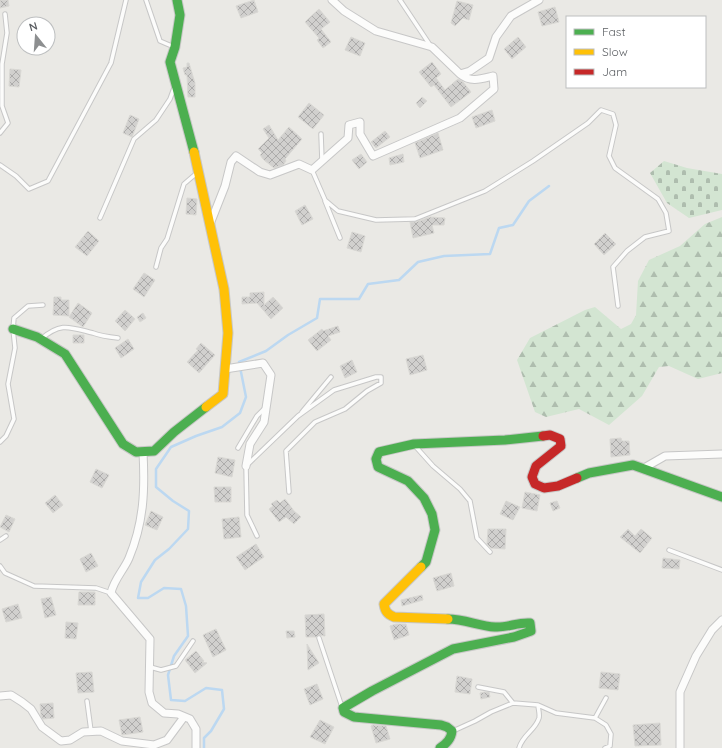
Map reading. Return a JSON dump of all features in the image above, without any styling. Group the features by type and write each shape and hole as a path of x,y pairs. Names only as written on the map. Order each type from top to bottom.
{"street":[{"path":"13,329 37,337 65,354 124,444 136,452 154,451 174,432 223,394 228,333 224,296 199,171 170,62 175,47 180,16 178,0"},
{"path":"210,224 225,186 231,162 236,156 260,172 270,175 299,164 312,170 348,138 349,126 360,122 360,134 373,156 460,118 494,89 494,76 472,80 466,79 432,48 376,31 344,11 332,0"},
{"path":"460,74 470,71 488,58 496,37 511,16 539,0"},
{"path":"225,370 263,363 271,376 264,422 250,444 246,466"},
{"path":"440,748 451,740 452,731 447,727 441,725 354,717 344,712 342,708 372,690 453,649 514,637 531,631 530,623 522,622 509,626 496,627 452,619 394,617 389,615 385,610 384,604 426,562 435,530 432,514 424,498 408,481 378,467 376,458 379,452 414,444 505,440 550,435 560,440 560,446 536,466 532,477 535,484 544,488 558,486 589,473 633,465 722,497"},
{"path":"143,452 145,488 140,526 129,559 112,585 111,592 150,639 149,692 152,703 164,713 178,714 190,719 196,729 196,748"},
{"path":"644,468 665,456 722,454"},
{"path":"680,748 680,692 696,656 712,630 722,620"},
{"path":"0,696 11,695 22,702 31,709 42,727 61,741 70,740 83,732 101,731 122,741 154,745 167,740 184,717"}],"lane":[{"path":"0,165 16,176 29,189 48,181 111,63 126,0"},
{"path":"146,0 160,41 175,47"},
{"path":"400,0 432,48"},
{"path":"0,132 8,123 2,106 2,64 7,32 5,14"},
{"path":"100,218 134,139 156,120 170,99 176,83"},
{"path":"325,200 338,211 376,220 415,219 484,192 533,161 588,122 601,110 613,114 616,125 609,156 615,168 658,199 666,213 669,231 645,237 627,251 613,267 618,306"},
{"path":"321,134 322,161"},
{"path":"312,170 340,238"},
{"path":"156,267 161,248 166,239 184,184 199,171"},
{"path":"0,442 6,436 14,419 8,384 15,348 13,329 14,318 28,306 43,305"},
{"path":"40,339 52,330 68,326 95,334 118,338"},
{"path":"289,492 286,451 315,422 345,409 367,391 381,383 381,377 376,376 334,390 298,416"},
{"path":"257,536 247,515 246,466 298,416 331,377"},
{"path":"238,448 257,416 266,406"},
{"path":"414,444 433,466 460,489 470,502 477,538 490,552"},
{"path":"0,540 6,536"},
{"path":"669,550 722,570"},
{"path":"0,566 4,573 34,586 96,588 111,592"},
{"path":"319,638 342,708"},
{"path":"150,667 161,670 176,666 194,641"},
{"path":"478,687 504,692 513,703"},
{"path":"595,718 606,698"},
{"path":"87,701 91,732"},
{"path":"452,731 475,722 491,712 513,703 538,704 556,713 595,718 606,725 611,734 610,746 605,748"},
{"path":"519,748 521,740 533,728 539,717 538,704"},
{"path":"165,748 167,740"}],"green space":[{"path":"664,161 687,168 722,174 722,210 689,218 667,203 650,173"},
{"path":"722,217 722,373 698,379 669,366 659,367 642,396 609,425 579,409 546,417 535,412 517,360 530,338 585,310 595,307 621,329 631,324 636,315 638,281 649,260 680,246 705,224"}],"building":[{"path":"0,0 8,0 9,6 0,8"},
{"path":"254,0 258,12 241,18 236,6"},
{"path":"457,1 473,5 469,20 463,18 455,26 451,23"},
{"path":"555,7 559,22 542,26 538,12"},
{"path":"319,9 330,22 321,29 331,42 323,48 317,40 319,38 305,22"},
{"path":"351,37 365,43 360,56 345,50"},
{"path":"518,37 526,47 512,59 504,49"},
{"path":"432,62 441,74 436,78 445,90 458,79 463,82 471,92 451,107 434,85 431,87 419,72"},
{"path":"187,63 189,63 195,83 195,97 188,97 187,75 185,75 183,68 187,67"},
{"path":"10,69 21,70 19,87 9,86"},
{"path":"422,97 427,101 420,108 416,103"},
{"path":"309,103 324,115 313,129 298,117"},
{"path":"492,110 495,121 476,128 472,117"},
{"path":"130,115 139,119 132,137 123,133"},
{"path":"269,125 278,140 289,127 302,139 285,159 286,161 283,165 274,168 264,160 260,155 262,153 258,149 269,138 263,129"},
{"path":"385,131 390,137 376,148 371,142"},
{"path":"438,133 443,150 420,158 415,143"},
{"path":"361,154 367,162 359,169 352,160"},
{"path":"403,154 404,162 390,165 389,158"},
{"path":"187,198 197,199 196,215 186,214"},
{"path":"305,205 313,219 302,225 295,211"},
{"path":"430,217 445,218 444,225 432,225 434,233 413,238 410,222 416,222"},
{"path":"88,231 99,241 87,256 75,247"},
{"path":"352,232 365,236 361,252 347,248"},
{"path":"605,233 616,244 604,255 594,244"},
{"path":"144,273 155,280 144,297 133,289"},
{"path":"264,292 264,305 273,297 283,308 271,319 257,303 242,304 242,297 250,297 250,293"},
{"path":"54,297 61,297 61,300 69,300 69,316 53,315"},
{"path":"78,303 92,313 83,327 69,317"},
{"path":"125,310 135,319 125,331 115,321"},
{"path":"143,313 146,318 140,322 137,317"},
{"path":"338,326 340,332 328,336 331,340 317,351 308,340 322,329 323,331"},
{"path":"73,335 84,335 84,343 73,343"},
{"path":"128,339 134,349 121,358 115,348"},
{"path":"201,343 215,355 199,373 187,362 198,350 196,349"},
{"path":"423,355 427,370 410,375 406,359"},
{"path":"352,360 357,372 345,378 340,366"},
{"path":"621,438 622,441 629,441 630,455 611,457 610,439"},
{"path":"218,457 235,460 232,477 215,473"},
{"path":"96,469 109,475 102,488 90,482"},
{"path":"214,487 231,487 231,502 215,502"},
{"path":"525,492 540,495 537,511 522,508"},
{"path":"55,495 63,505 53,513 45,503"},
{"path":"285,499 294,511 301,517 294,524 286,517 279,522 269,509 273,506 271,504 277,500 280,503"},
{"path":"506,501 520,507 513,520 500,514"},
{"path":"557,501 560,508 553,511 550,503"},
{"path":"151,511 163,517 157,530 145,525"},
{"path":"6,515 15,519 9,532 0,527"},
{"path":"239,517 241,537 224,539 222,519"},
{"path":"488,529 506,529 505,549 491,548 487,544"},
{"path":"628,529 635,536 641,529 652,538 640,553 620,537"},
{"path":"256,544 264,557 245,570 236,557"},
{"path":"91,553 98,566 86,572 80,559"},
{"path":"663,558 680,560 679,569 662,568"},
{"path":"451,573 454,586 437,591 433,578"},
{"path":"79,592 95,592 95,605 78,605"},
{"path":"422,595 423,600 402,606 401,600"},
{"path":"51,597 56,615 45,618 41,599"},
{"path":"18,604 22,618 6,622 2,609"},
{"path":"324,614 325,636 319,635 316,637 306,637 305,615"},
{"path":"66,622 78,623 76,639 65,638"},
{"path":"396,624 406,624 409,635 394,640 390,626"},
{"path":"216,629 226,650 213,657 203,635"},
{"path":"286,631 294,631 295,637 287,638"},
{"path":"307,644 319,663 308,670"},
{"path":"196,651 204,661 202,662 207,663 195,673 185,660"},
{"path":"92,672 94,692 78,693 76,673"},
{"path":"601,672 620,674 618,690 599,688"},
{"path":"457,676 472,679 470,694 455,692"},
{"path":"317,684 323,699 310,705 304,689"},
{"path":"489,692 490,697 481,699 480,693"},
{"path":"53,703 54,718 43,719 41,716 40,704"},
{"path":"140,717 143,732 122,735 119,720"},
{"path":"320,720 334,727 325,744 310,737"},
{"path":"660,723 661,745 635,746 633,725"},
{"path":"371,726 386,726 390,739 376,743"}],"waterway":[{"path":"204,748 204,738 211,731 224,709 222,690 206,688 185,701 171,700 168,675 174,656 188,636 186,606 181,589 164,588 148,598 138,598 141,582 155,560 169,549 188,529 189,511 173,501 156,487 156,469 171,447 222,427 240,413 246,397 239,362 266,351 288,335 317,318 320,299 359,299 368,284 399,280 418,262 444,256 490,254 499,228 513,225 529,201 549,186"}],"traffic: fast":[{"path":"177,0 180,15 175,47 170,62 194,152"},
{"path":"13,329 37,337 65,354 123,444 136,452 154,451 174,432 206,407"},
{"path":"421,567 426,562 435,530 432,514 424,498 408,481 378,467 376,459 379,452 414,444 505,440 543,436"},
{"path":"577,478 589,473 633,465 722,497"},
{"path":"440,748 450,739 452,731 447,727 441,725 354,717 344,712 343,708 372,691 453,649 514,637 531,631 530,623 495,627 448,619"}],"traffic: slow":[{"path":"194,152 224,289 228,333 223,394 206,407"},
{"path":"421,567 384,604 386,610 394,617 448,619"}],"traffic: jam":[{"path":"543,436 550,435 560,439 561,446 536,466 532,477 535,484 544,488 558,486 577,478"}]}
